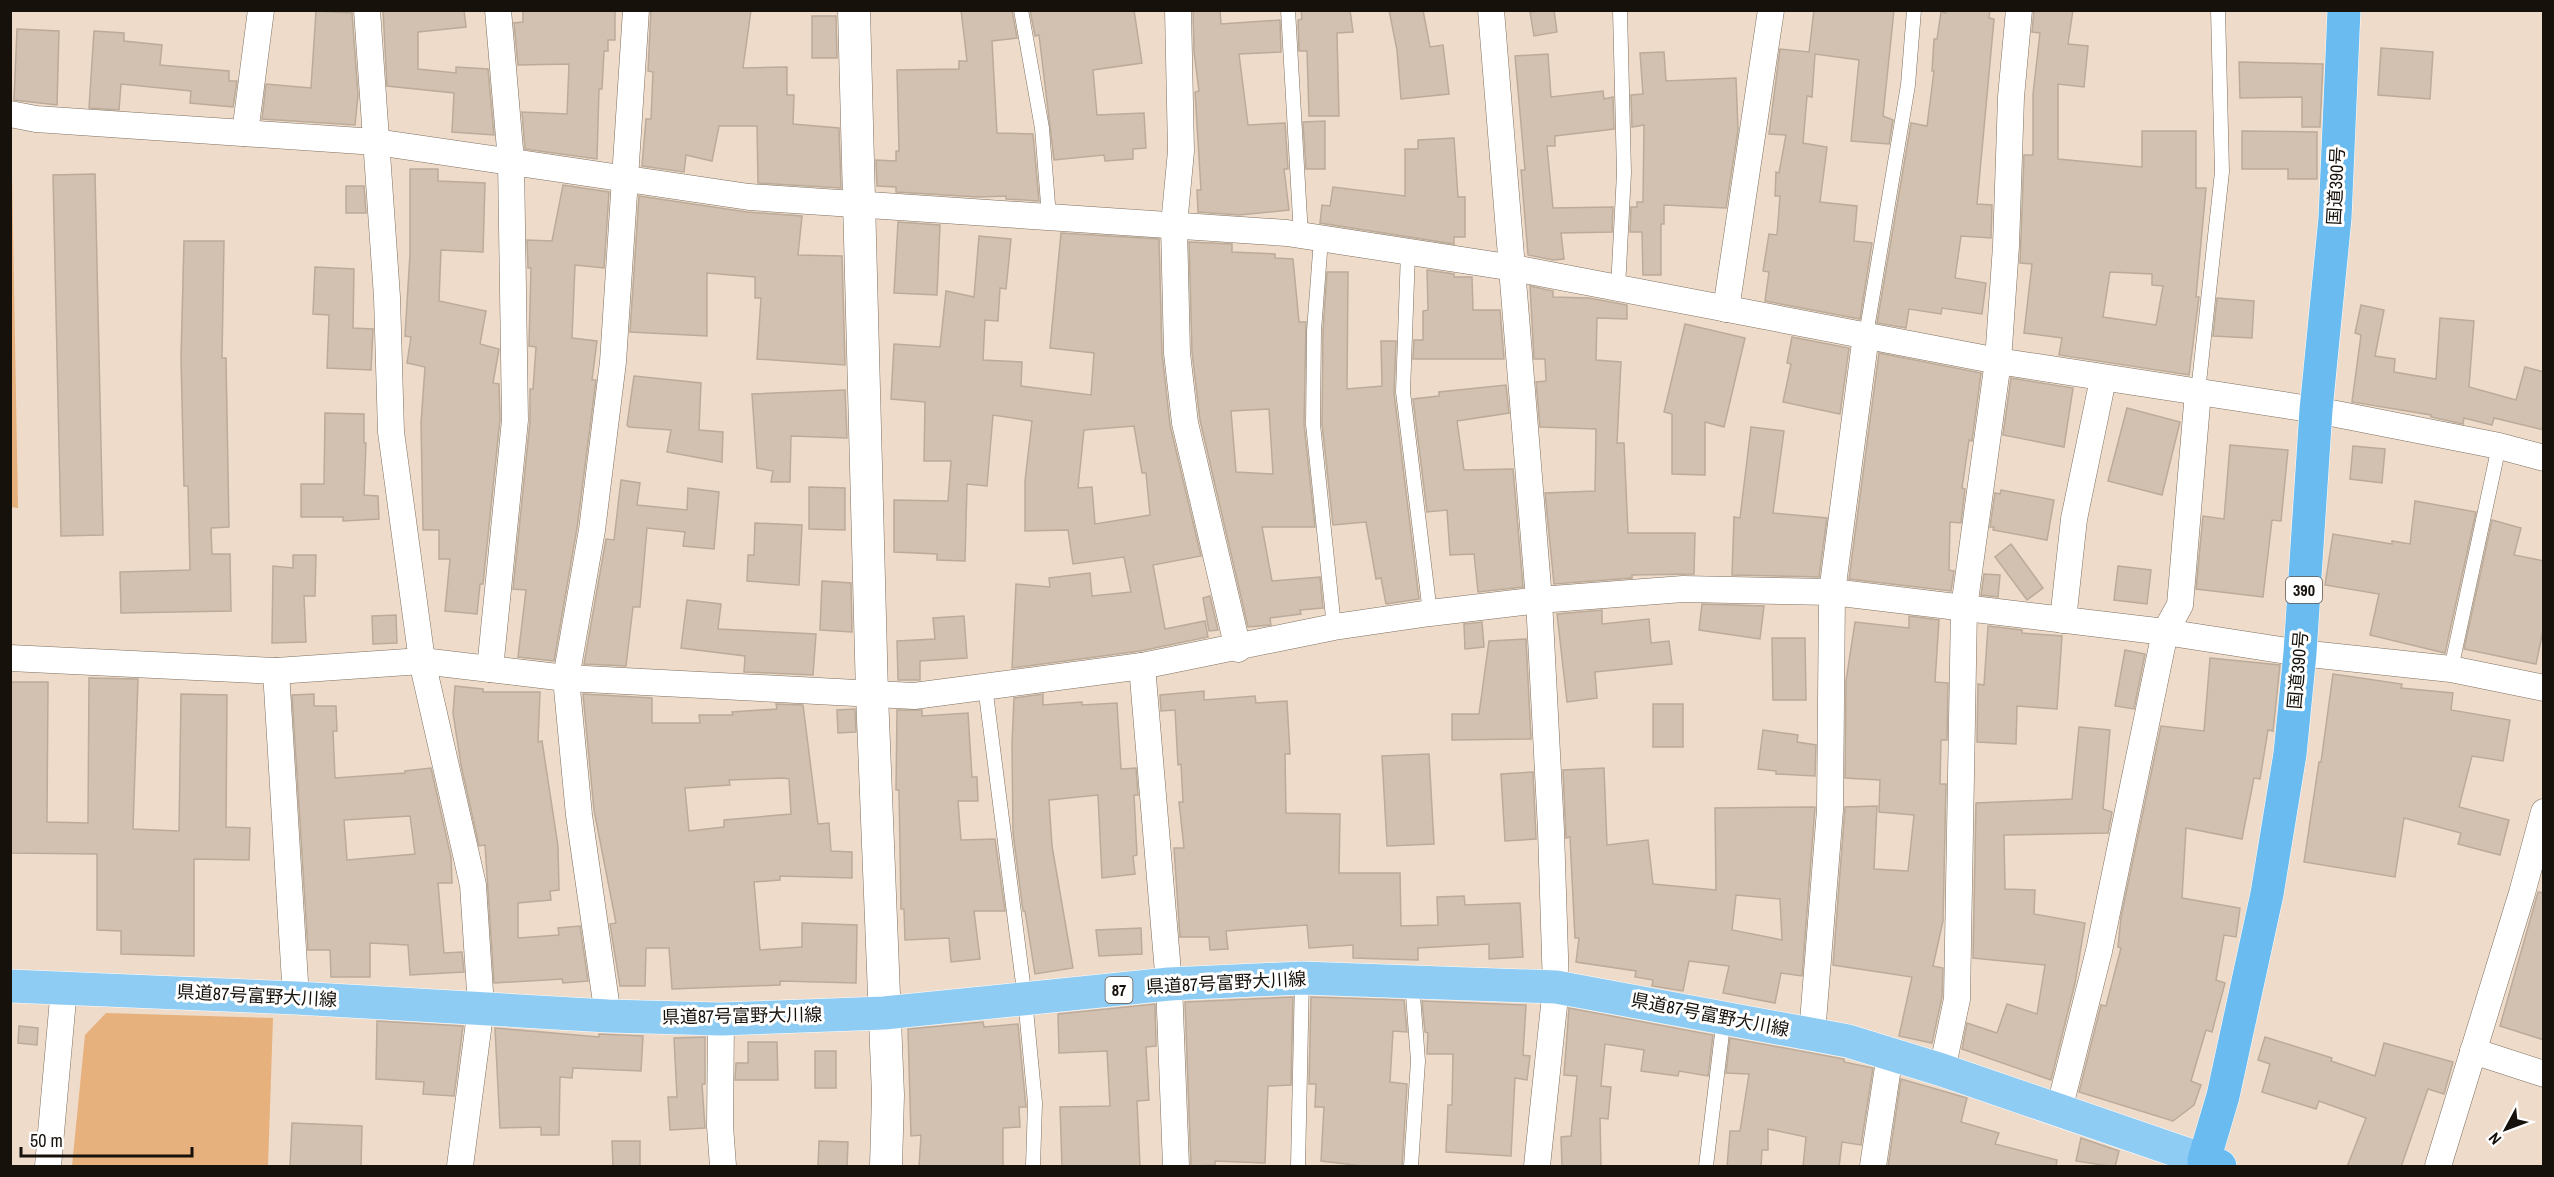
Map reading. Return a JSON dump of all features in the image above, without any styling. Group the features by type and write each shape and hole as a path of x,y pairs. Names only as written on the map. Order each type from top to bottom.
{"highway":[{"name":"国道390号","path":"2208,1164 2266,894 2290,754 2301,653 2316,410 2335,218 2344,10"}],"main road":[{"name":"県道87号富野大川線","path":"10,986 296,998 608,1016 721,1019 884,1013 1169,984 1302,978 1556,987 1848,1041 1942,1070 2208,1164"}],"street":[{"path":"245,133 261,10"},
{"path":"367,10 387,297 391,432 422,661 473,885 481,1008 460,1167"},
{"path":"490,669 515,420 511,161 498,10"},
{"path":"608,1016 579,815 566,678 592,530 613,362 636,10"},
{"path":"854,10 872,694 888,1095 886,1167"},
{"path":"1178,10 1181,151 1174,225 1177,353 1185,423 1238,649"},
{"path":"1491,10 1514,268 1539,600 1556,987 1537,1167"},
{"path":"1726,309 1771,10"},
{"path":"1942,1070 1957,999 1964,608 1998,362 2006,246 2011,97 2019,10"},
{"path":"10,114 36,119 376,142 749,197 1174,225 1311,237 1514,268 1998,362 2316,410 2499,446 2544,458"},
{"path":"1812,1034 1830,810 1832,592 1866,335"},
{"path":"2063,620 2074,519 2103,379"},
{"path":"2059,1110 2099,951 2165,632 2180,605 2198,392"},
{"path":"10,658 276,671 422,661 566,678 914,696 1142,666 1238,649 1334,627 1430,613 1539,600 1683,589 1832,592 2165,632 2301,653 2451,669 2544,688"},
{"path":"1142,666 1169,984 1176,1167"},
{"path":"276,671 296,998"},
{"path":"2438,1167 2473,1051 2533,896 2544,812"},
{"path":"48,1167 64,988"},
{"path":"721,1019 720,1126 723,1167"},
{"path":"2473,1051 2544,1074"},
{"path":"1873,1167 1890,1054"}],"lane":[{"path":"1021,10 1042,128 1049,217"},
{"path":"1288,10 1311,237 1314,331 1313,424 1334,627"},
{"path":"1618,288 1624,173 1620,10"},
{"path":"1866,335 1908,85 1914,10"},
{"path":"2198,392 2222,172 2218,10"},
{"path":"1408,252 1403,392 1430,613"},
{"path":"2451,669 2499,446"},
{"path":"985,686 1025,999 1035,1103 1033,1167"},
{"path":"1298,1167 1302,978"},
{"path":"1411,1167 1418,1061 1412,982"},
{"path":"1706,1167 1724,1017"}],"shaded area":[{"path":"11,171 12,173 18,508 10,507"},
{"path":"106,1013 273,1018 268,1166 72,1166 85,1035"}],"building":[{"path":"383,10 464,10 466,27 418,32 418,69 456,73 456,67 488,69 494,135 452,132 454,93 387,86"},
{"path":"523,10 615,10 615,40 608,40 608,51 604,51 602,89 599,89 597,159 525,149 522,112 567,114 569,64 518,65 514,23 523,22"},
{"path":"651,10 751,10 743,68 787,67 787,95 794,95 793,124 839,128 841,188 758,183 757,126 719,126 712,161 686,155 684,172 642,166 646,119 651,119 653,72 648,71"},
{"path":"961,10 1012,10 1017,38 992,41 997,133 1033,134 1039,201 1006,199 1006,196 978,197 896,192 896,187 877,186 876,160 896,161 896,151 899,151 897,70 959,69 959,61 967,61"},
{"path":"1030,10 1134,10 1142,63 1093,70 1097,115 1144,113 1146,148 1133,149 1133,159 1105,161 1104,155 1054,160 1039,35 1035,36"},
{"path":"1193,10 1220,10 1221,24 1280,20 1281,52 1239,54 1248,125 1285,123 1288,169 1284,169 1289,210 1239,215 1198,212 1197,190 1201,190 1195,92 1199,91 1194,52"},
{"path":"1301,10 1350,10 1353,32 1337,33 1339,116 1309,116 1307,51 1299,51 1298,20 1302,19"},
{"path":"1389,10 1423,10 1430,47 1443,45 1449,94 1401,99 1397,50"},
{"path":"1554,10 1557,32 1534,36 1530,12"},
{"path":"1814,10 1894,10 1883,116 1893,120 1889,144 1851,141 1859,60 1815,54 1812,97 1807,96 1803,143 1827,147 1820,202 1857,206 1854,241 1872,243 1860,319 1765,301 1769,272 1763,271 1769,234 1777,235 1780,196 1775,196 1776,172 1779,173 1786,135 1769,134 1780,49 1809,52"},
{"path":"1946,10 1990,10 1989,18 1994,19 1977,204 1992,205 1991,238 1961,236 1955,278 1986,283 1982,314 1942,308 1941,314 1909,309 1906,328 1877,323 1911,123 1927,126 1934,71 1932,71 1934,39 1937,39 1941,12 1946,13"},
{"path":"2034,10 2073,10 2068,44 2088,46 2084,87 2058,84 2058,159 2142,167 2142,131 2196,131 2196,188 2206,188 2196,297 2199,297 2189,375 2059,355 2062,338 2024,333 2032,264 2020,263 2024,155 2033,155 2033,94 2040,33 2032,32","holes":["2110,272 2152,274 2152,285 2163,286 2156,325 2103,317"]},
{"path":"316,11 352,13 358,95 355,125 262,119 266,84 311,88"},
{"path":"812,16 836,16 837,58 812,58"},
{"path":"17,29 59,31 57,105 14,100"},
{"path":"94,31 124,33 124,41 162,45 160,65 229,71 229,81 237,81 233,107 190,103 191,91 121,84 119,110 89,108"},
{"path":"2381,48 2433,52 2430,99 2378,95"},
{"path":"1664,52 1666,81 1736,78 1738,130 1726,208 1664,205 1664,224 1661,224 1661,275 1643,275 1642,232 1630,232 1631,207 1637,207 1637,202 1643,202 1644,125 1632,127 1631,95 1643,94 1640,53"},
{"path":"1548,54 1551,97 1603,91 1604,99 1613,97 1614,129 1555,136 1555,146 1547,146 1553,208 1613,207 1612,232 1561,233 1564,259 1553,260 1528,255 1521,170 1525,170 1515,56"},
{"path":"2239,62 2323,64 2320,127 2302,127 2302,97 2240,98"},
{"path":"1325,121 1325,169 1306,169 1303,122"},
{"path":"2242,131 2317,132 2317,179 2288,179 2288,169 2242,169"},
{"path":"1454,138 1458,197 1465,197 1465,237 1454,237 1454,244 1320,223 1322,205 1330,206 1333,187 1405,196 1405,149 1418,149 1418,140"},
{"path":"410,169 438,169 438,181 485,183 483,252 441,250 439,301 486,311 480,344 499,349 493,383 499,384 500,419 483,584 480,584 477,614 445,611 450,559 439,559 439,530 423,530 421,423 425,367 407,363 411,337 405,336 410,254"},
{"path":"95,174 103,535 61,536 53,175"},
{"path":"563,185 609,192 604,268 575,265 572,338 597,341 592,380 596,380 577,528 554,661 518,657 526,590 513,589 530,421 530,389 533,389 536,347 529,346 531,268 528,268 527,240 552,241"},
{"path":"346,186 364,186 366,213 346,213"},
{"path":"639,196 747,212 802,216 798,255 842,256 845,365 757,359 761,298 755,298 755,277 707,273 707,336 630,332"},
{"path":"898,222 940,225 937,295 894,293"},
{"path":"1061,233 1159,239 1162,353 1170,425 1201,556 1153,565 1165,629 1205,621 1208,637 1140,651 1012,668 1016,584 1050,587 1049,578 1090,573 1092,596 1131,592 1124,557 1073,564 1068,530 1025,531 1025,481 1032,421 993,415 987,486 967,484 965,561 937,560 937,554 894,552 894,500 948,501 951,461 924,461 925,402 891,399 894,344 940,347 946,291 974,297 979,236 1011,239 1006,289 1000,288 998,321 985,320 983,360 1022,362 1021,386 1091,395 1094,353 1050,348","holes":["1134,426 1142,473 1146,473 1150,515 1095,524 1092,487 1078,488 1084,430"]},
{"path":"184,241 224,241 222,358 226,358 229,527 211,528 212,554 230,554 231,611 121,613 120,572 190,570 188,486 184,486 181,358"},
{"path":"1189,242 1232,244 1232,252 1275,254 1275,258 1293,259 1299,322 1306,322 1304,424 1315,527 1262,527 1272,581 1320,577 1323,608 1300,610 1301,614 1270,618 1271,625 1248,627 1200,420 1192,352","holes":["1269,409 1273,474 1236,472 1231,411"]},
{"path":"315,267 354,269 353,328 373,329 371,370 327,368 329,315 313,314"},
{"path":"1427,270 1454,274 1454,277 1472,277 1473,310 1500,310 1504,359 1413,359 1414,340 1423,340 1423,311 1428,310"},
{"path":"1327,272 1348,272 1347,389 1382,386 1381,341 1396,341 1394,393 1419,599 1386,604 1381,578 1376,579 1366,522 1333,525 1322,424 1323,331"},
{"path":"1530,286 1553,291 1553,297 1589,298 1627,305 1627,319 1597,318 1596,360 1621,362 1617,443 1624,443 1628,533 1695,533 1694,574 1632,575 1632,578 1554,584 1545,493 1595,491 1596,429 1540,427 1536,382 1546,381 1545,359 1534,359"},
{"path":"2217,298 2254,301 2252,338 2213,336"},
{"path":"2361,305 2384,310 2375,356 2395,359 2394,372 2436,379 2440,318 2474,321 2469,387 2516,400 2525,367 2544,372 2544,430 2494,418 2492,425 2464,418 2463,424 2431,417 2431,415 2352,402 2361,335 2355,333"},
{"path":"1685,324 1745,338 1724,427 1705,422 1705,475 1672,474 1672,414 1664,412"},
{"path":"1792,337 1849,348 1840,414 1783,402 1791,364 1787,363"},
{"path":"1879,353 1981,373 1972,441 1969,440 1962,488 1965,489 1961,523 1950,522 1949,570 1954,571 1951,591 1849,579"},
{"path":"634,376 701,383 699,430 723,432 722,462 667,452 671,430 629,427 627,425"},
{"path":"2011,378 2073,388 2064,447 2003,435"},
{"path":"1506,385 1509,413 1457,421 1464,470 1513,469 1523,587 1478,592 1474,554 1450,555 1447,510 1427,512 1413,399 1439,396 1439,392"},
{"path":"845,390 847,438 791,436 790,482 771,482 773,471 757,468 752,394"},
{"path":"2127,408 2180,422 2162,495 2108,481"},
{"path":"325,413 364,414 364,443 366,443 364,495 378,496 379,519 343,521 343,517 301,517 301,484 324,484"},
{"path":"1751,427 1784,431 1773,513 1827,518 1819,577 1732,575 1734,517 1740,518"},
{"path":"2230,445 2288,450 2281,521 2272,520 2263,597 2196,589 2203,516 2224,519"},
{"path":"2353,446 2385,449 2382,483 2350,479"},
{"path":"621,480 640,483 637,505 687,510 688,488 719,492 714,549 683,546 685,532 647,528 640,607 633,607 626,666 584,664 606,539 614,540"},
{"path":"809,487 845,488 845,530 809,529"},
{"path":"2001,490 2054,500 2047,540 1993,530 1994,527 1990,527 1995,493 2000,494"},
{"path":"2415,501 2476,512 2445,653 2370,635 2379,594 2325,585 2333,534 2392,544 2392,541 2410,544"},
{"path":"2492,520 2521,528 2514,555 2544,561 2544,626 2536,664 2464,649"},
{"path":"755,523 802,525 799,585 747,581 748,555 754,555"},
{"path":"2011,544 2043,588 2027,600 1995,557"},
{"path":"293,555 316,555 315,596 304,596 306,642 272,643 273,566 293,568"},
{"path":"2118,566 2151,570 2147,604 2114,600"},
{"path":"1984,574 2000,575 1998,597 1981,595"},
{"path":"822,581 851,583 852,632 820,630"},
{"path":"1210,596 1218,630 1209,631 1203,598"},
{"path":"687,600 721,604 718,629 816,634 813,675 744,672 745,656 681,648"},
{"path":"1702,604 1764,606 1760,639 1699,630"},
{"path":"1602,610 1602,624 1649,619 1651,643 1669,641 1672,664 1595,672 1597,698 1567,702 1557,614"},
{"path":"396,615 397,643 373,644 372,616"},
{"path":"964,616 967,658 920,661 920,680 898,680 897,641 935,639 933,618"},
{"path":"1909,616 1939,620 1935,682 1948,683 1947,740 1941,740 1940,784 1946,784 1943,921 1933,966 1943,968 1942,997 1932,1043 1899,1036 1912,977 1833,965 1845,807 1877,806 1874,869 1908,871 1914,815 1879,812 1880,780 1845,778 1846,681 1855,622 1909,628"},
{"path":"1482,622 1484,647 1465,649 1464,624"},
{"path":"1988,626 2022,630 2022,633 2062,636 2057,709 2017,706 2016,744 1977,742 1978,684 1984,685"},
{"path":"1772,638 1805,638 1806,700 1773,700"},
{"path":"1526,639 1531,739 1452,740 1452,714 1479,714 1489,641"},
{"path":"2125,650 2145,654 2134,709 2115,706"},
{"path":"2210,658 2280,665 2273,731 2268,730 2260,779 2254,778 2242,839 2186,828 2182,898 2240,908 2236,937 2224,935 2216,980 2225,983 2212,1032 2206,1030 2191,1081 2201,1085 2194,1105 2173,1121 2079,1092 2101,1005 2106,1006 2121,948 2118,947 2121,917 2161,726 2204,731"},
{"path":"2333,674 2402,684 2401,688 2453,693 2451,710 2510,720 2503,761 2472,756 2459,807 2509,820 2500,855 2458,844 2461,833 2404,818 2395,877 2304,862"},
{"path":"89,678 138,679 133,829 179,831 181,694 227,695 226,827 250,828 249,860 194,859 194,956 121,954 121,931 97,930 97,854 10,853 10,682 48,682 47,822 88,823"},
{"path":"455,686 483,689 483,692 540,692 538,742 542,741 558,846 559,890 550,891 551,900 518,903 518,938 559,935 558,928 580,926 588,981 563,983 562,979 494,983 485,845 479,846 461,765 453,713"},
{"path":"1204,691 1204,700 1255,696 1256,703 1287,701 1290,754 1285,754 1286,813 1340,814 1339,873 1400,873 1401,926 1438,925 1437,897 1464,896 1465,905 1520,903 1523,957 1489,959 1489,944 1418,948 1418,960 1353,958 1353,945 1309,948 1307,925 1226,931 1228,949 1210,950 1209,937 1180,937 1174,848 1184,848 1179,802 1183,802 1181,764 1178,765 1175,710 1161,711 1160,695"},
{"path":"314,694 314,706 336,706 337,731 333,731 335,778 405,773 405,771 431,768 451,857 452,883 438,883 444,953 462,952 464,972 410,975 408,945 370,943 370,977 331,977 330,950 308,950 292,695","holes":["410,816 415,854 347,860 344,820"]},
{"path":"583,694 652,698 652,723 700,723 699,715 733,715 732,712 777,709 776,704 803,705 818,824 829,823 831,851 852,852 852,878 780,876 780,880 754,882 760,950 802,947 802,923 857,925 856,983 780,981 780,985 672,989 669,948 646,948 645,986 620,986 610,924 616,923 594,810","holes":["789,779 791,814 724,820 724,827 689,831 685,788 730,785 729,780"]},
{"path":"1043,694 1043,705 1082,702 1082,705 1117,703 1121,769 1136,768 1138,795 1134,795 1137,855 1133,856 1135,874 1102,878 1098,795 1049,800 1052,846 1073,968 1035,974 1025,911 1023,911 1013,833 1012,744 1014,698"},
{"path":"1653,704 1683,704 1683,747 1653,747"},
{"path":"855,709 856,732 838,733 837,710"},
{"path":"897,710 922,710 922,716 968,713 972,777 977,777 978,801 958,801 961,840 995,839 1005,911 974,911 980,959 951,962 949,938 905,940 904,909 901,909 899,790 896,790"},
{"path":"2079,727 2110,730 2103,809 2112,812 2108,833 2004,835 2005,889 2035,890 2034,914 2085,923 2075,983 2051,1080 1962,1049 1967,1023 1997,1033 2007,1004 2037,1014 2045,965 1973,958 1976,803 2072,799"},
{"path":"1763,730 1798,735 1797,742 1816,745 1815,776 1776,774 1776,771 1758,769"},
{"path":"1429,754 1434,844 1387,846 1382,756"},
{"path":"1604,768 1607,845 1648,840 1653,884 1716,890 1715,808 1815,807 1802,976 1781,973 1775,1003 1723,993 1729,966 1689,961 1683,991 1652,986 1653,980 1635,977 1636,971 1576,962 1579,938 1575,938 1570,837 1566,838 1563,770","holes":["1736,895 1780,899 1782,940 1732,930"]},
{"path":"1533,772 1536,839 1505,841 1501,774"},
{"path":"2538,892 2544,893 2544,1040 2500,1026"},
{"path":"1141,928 1142,954 1099,956 1096,930"},
{"path":"1293,997 1291,1085 1268,1086 1265,1163 1215,1161 1215,1165 1191,1166 1185,1002"},
{"path":"1311,997 1404,1000 1407,1032 1393,1031 1390,1082 1407,1084 1402,1167 1372,1167 1321,1161 1324,1107 1315,1107 1316,1084 1309,1084"},
{"path":"1422,1001 1526,1005 1523,1055 1530,1056 1527,1080 1515,1078 1511,1156 1446,1152 1448,1105 1452,1105 1453,1054 1427,1054 1428,1033 1425,1032"},
{"path":"1155,1004 1156,1046 1146,1047 1149,1100 1137,1101 1140,1167 1062,1167 1060,1107 1110,1106 1107,1051 1059,1053 1058,1014"},
{"path":"1569,1008 1713,1035 1708,1076 1679,1071 1678,1076 1641,1071 1644,1050 1605,1044 1601,1086 1611,1087 1608,1119 1600,1118 1601,1167 1562,1167 1561,1137 1571,1136 1577,1076 1564,1075"},
{"path":"377,1021 463,1026 454,1096 423,1094 424,1082 376,1079"},
{"path":"983,1022 984,1027 1018,1024 1026,1107 1019,1107 1020,1127 1003,1128 1003,1167 919,1167 921,1135 911,1136 908,1029"},
{"path":"19,1026 38,1028 37,1045 18,1043"},
{"path":"495,1028 599,1037 599,1034 643,1036 641,1071 573,1068 572,1078 560,1077 559,1135 541,1135 541,1127 500,1128"},
{"path":"705,1037 705,1084 702,1084 705,1128 670,1130 668,1097 677,1097 674,1038"},
{"path":"2265,1037 2332,1058 2331,1061 2375,1076 2384,1043 2453,1062 2444,1094 2428,1089 2401,1167 2347,1167 2366,1118 2319,1101 2316,1109 2262,1092 2270,1064 2258,1060"},
{"path":"1730,1038 1844,1059 1844,1062 1873,1068 1861,1145 1842,1142 1839,1167 1803,1167 1806,1137 1768,1129 1768,1150 1762,1150 1761,1167 1727,1167 1730,1131 1740,1131 1749,1074 1726,1073"},
{"path":"748,1042 777,1042 778,1080 735,1080 736,1063 748,1063"},
{"path":"815,1051 836,1051 836,1088 815,1088"},
{"path":"1901,1079 1967,1098 1961,1122 1999,1133 1995,1144 2057,1160 2056,1167 1888,1167"},
{"path":"292,1123 362,1126 361,1167 290,1167"},
{"path":"2081,1138 2119,1151 2115,1167 2076,1161"},
{"path":"612,1141 640,1141 640,1167 613,1167"},
{"path":"819,1141 848,1142 847,1167 818,1167"}]}
